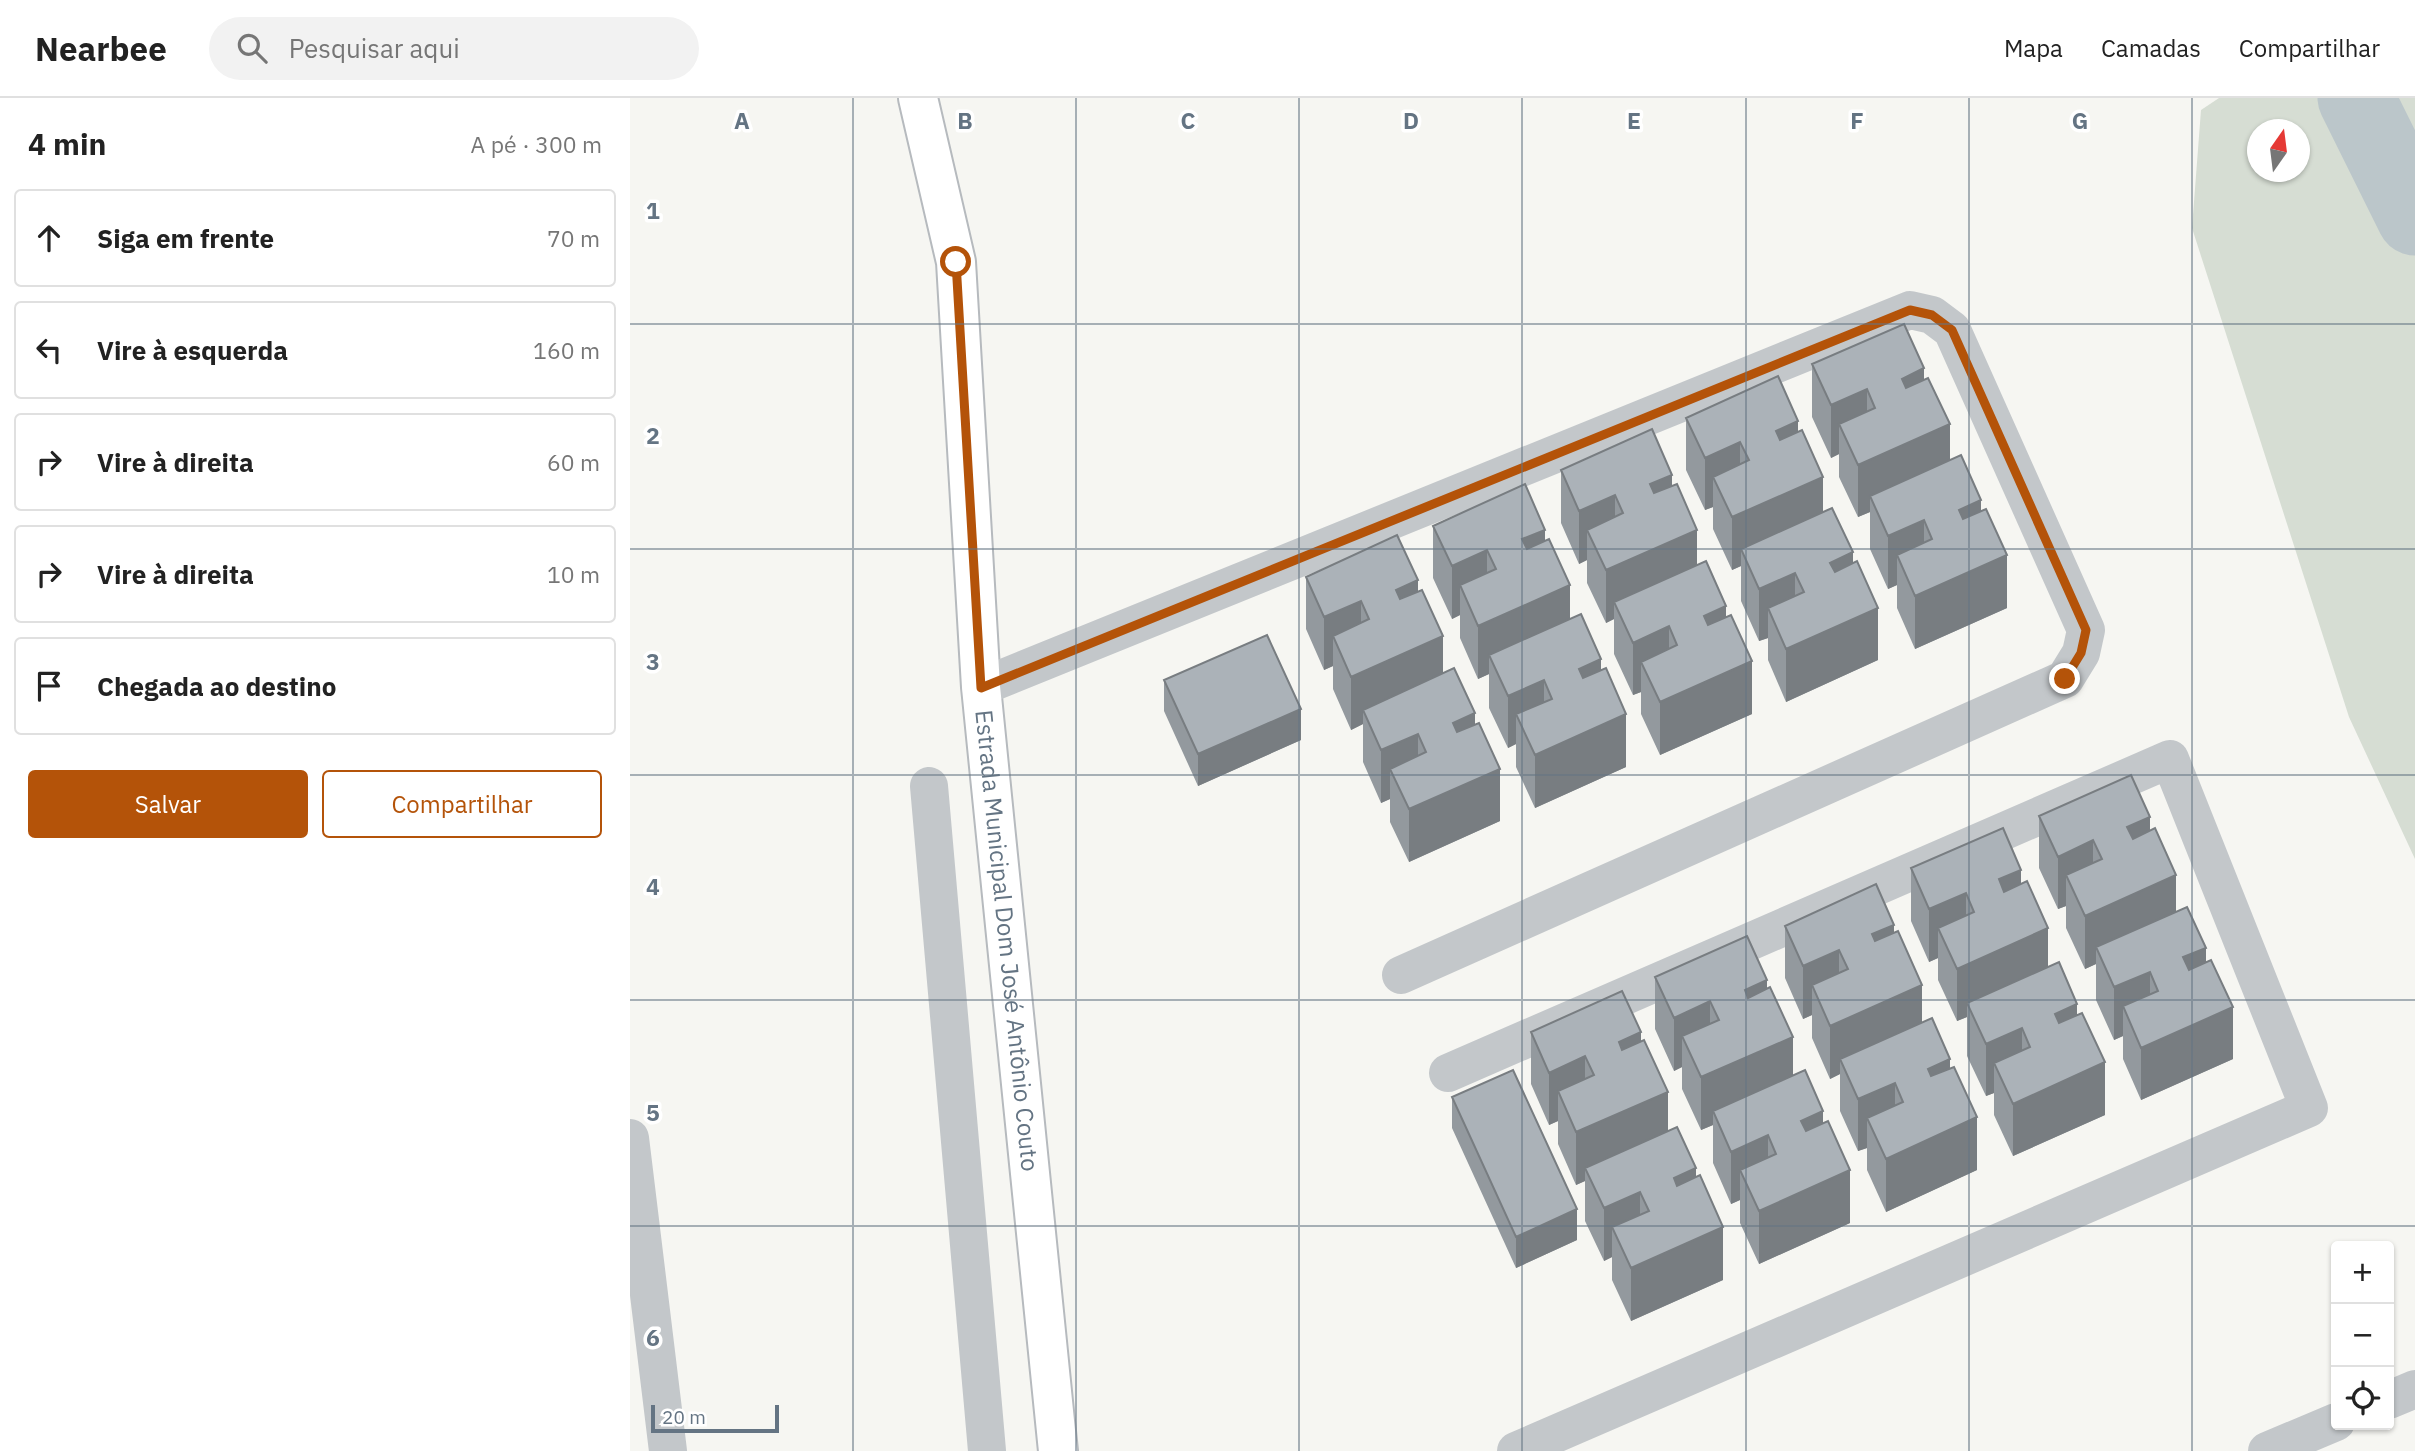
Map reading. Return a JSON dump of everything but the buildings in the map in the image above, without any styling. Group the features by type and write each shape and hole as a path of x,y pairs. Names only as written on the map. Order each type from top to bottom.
{"main road":[{"name":"Estrada Municipal Dom José Antônio Couto","path":"918,98 956,262 981,688 1058,1451"}],"street":[{"path":"981,688 1910,310 1932,315 1952,330 2086,630 2081,653 2065,679 1401,975"},
{"path":"1448,1073 2170,760 2309,1108 1516,1451"},
{"path":"929,786 987,1451"},
{"path":"630,1138 667,1451"},
{"path":"2394,1398 2415,1389"},
{"path":"2267,1451 2331,1424"}],"shaded area":[{"path":"2219,98 2415,98 2415,859 2349,717 2192,228 2201,110"}],"waterway":[{"path":"2356,98 2415,217"},
{"path":"2378,141 2415,144"}],"route":[{"path":"956,262 981,688 1910,310 1932,315 1952,330 2086,630 2081,653 2065,679"}]}
